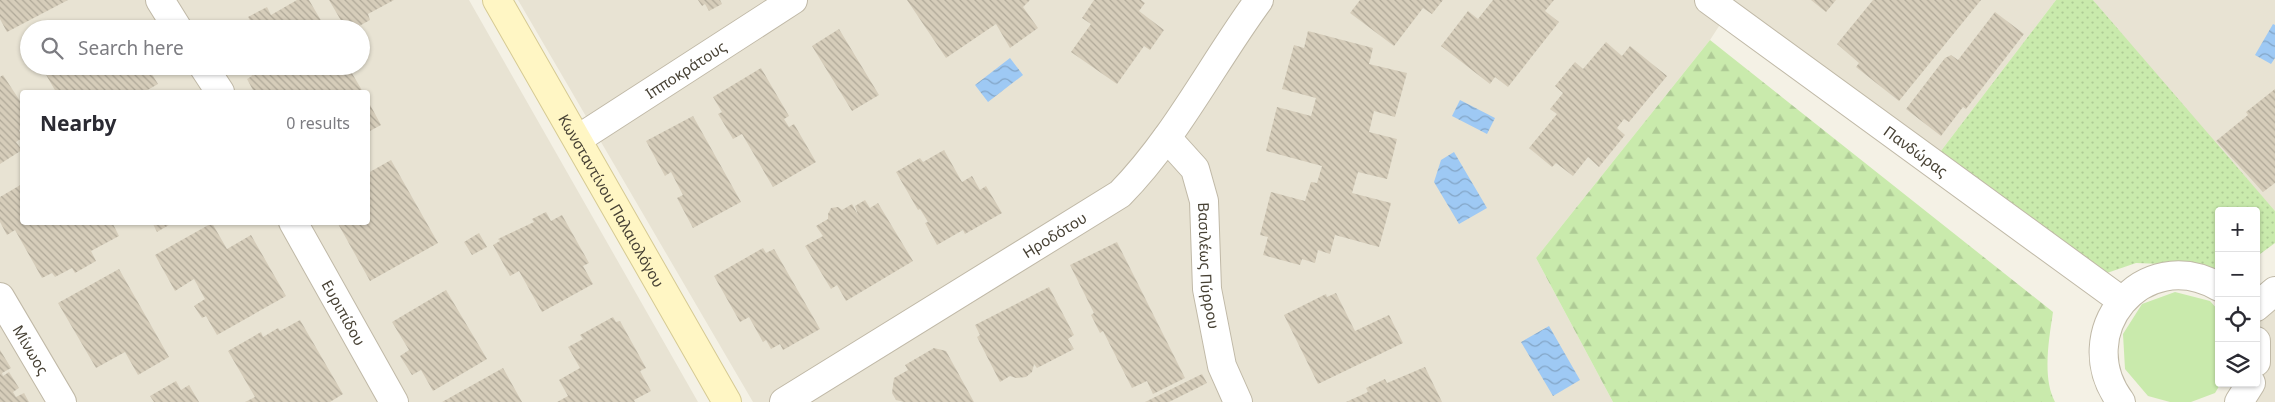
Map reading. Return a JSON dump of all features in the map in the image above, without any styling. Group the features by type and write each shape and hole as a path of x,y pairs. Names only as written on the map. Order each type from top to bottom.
{"street":[{"path":"160,0 172,20"},
{"name":"Κωνσταντίνου Παλαιολόγου","path":"497,0 727,402"},
{"name":"Ιπποκράτους","path":"578,139 793,0"},
{"name":"Ηροδότου","path":"784,402 1120,194 1140,174 1167,138 1231,37 1258,0"},
{"name":"Πανδώρας","path":"1709,0 2122,301"},
{"path":"209,75 219,90"},
{"name":"Βασιλέως Πύρρου","path":"1167,138 1195,169 1204,201 1207,289 1222,366 1238,402"},
{"name":"Ευριπίδου","path":"295,225 394,402"},
{"path":"2121,402 2106,376 2103,344 2110,321 2122,301 2134,290 2164,277 2180,275 2196,277 2215,285"},
{"path":"2260,304 2275,292"},
{"name":"Μίνωος","path":"0,297 62,402"},
{"path":"2239,402 2248,387"}],"shaded area":[{"path":"0,0 469,0 698,402 0,402"},
{"path":"518,0 2056,0 1931,164 1734,3 1710,40 1536,258 1613,402 753,402"},
{"path":"2093,0 2275,0 2275,211 2206,134"},
{"path":"2275,295 2275,402 2240,402 2253,387 2260,387 2260,306"}],"green space":[{"path":"2056,0 2093,0 2275,211 2275,243 2260,254 2260,207 2215,207 2215,282 2162,264 2136,263 2104,274 1931,164"},
{"path":"1710,40 2053,312 2048,346 2048,370 2051,392 2055,402 1613,402 1536,258"},
{"path":"2175,292 2210,301 2215,307 2215,387 2219,387 2215,393 2191,402 2170,402 2148,396 2125,369 2123,334 2142,304"}],"water":[{"path":"2273,24 2275,25 2275,58 2271,64 2255,55"},
{"path":"1010,58 1023,75 988,102 975,85"},
{"path":"1460,100 1495,118 1487,134 1452,116"},
{"path":"1454,152 1487,208 1459,224 1434,182 1441,160"},
{"path":"1549,326 1580,380 1553,396 1521,342"}],"building":[{"path":"0,0 68,0 30,20 20,20 20,25 7,32 0,19"},
{"path":"297,0 309,0 321,20 250,20 248,17 267,7 271,15"},
{"path":"329,0 394,0 368,14 370,20 341,20"},
{"path":"698,0 720,0 722,4 709,11 705,4 702,6"},
{"path":"907,0 1030,0 1023,7 1038,28 1010,48 996,24 946,58"},
{"path":"1094,0 1141,0 1145,3 1139,11 1164,30 1150,50 1144,46 1117,84 1071,52 1091,24 1082,18"},
{"path":"1360,0 1443,0 1432,14 1423,8 1394,46 1350,13"},
{"path":"1493,0 1554,0 1545,11 1559,22 1508,87 1495,77 1490,84 1441,46 1468,11 1478,19"},
{"path":"1811,0 1836,0 1826,12"},
{"path":"1873,0 1981,0 1899,101 1856,67 1859,63 1837,44"},
{"path":"1995,12 2024,34 1966,109 1963,107 1941,136 1906,109 1945,58 1951,55 1958,60"},
{"path":"839,29 879,95 852,111 812,46"},
{"path":"1308,31 1373,48 1369,64 1407,73 1395,117 1374,111 1369,132 1397,139 1387,179 1358,172 1352,193 1391,203 1379,247 1335,235 1330,254 1318,250 1315,263 1302,259 1300,265 1263,255 1268,237 1260,235 1271,192 1305,201 1311,182 1317,183 1322,166 1266,151 1277,107 1311,116 1316,98 1282,89 1294,45 1304,48"},
{"path":"1606,42 1622,56 1630,46 1667,76 1629,122 1624,119 1617,128 1625,135 1599,167 1588,157 1573,176 1556,163 1552,167 1529,148 1557,114 1550,109 1563,93 1555,86 1575,62 1583,69"},
{"path":"761,68 789,116 784,119 789,127 794,124 816,162 773,187 742,134 733,139 718,114 722,112 713,97"},
{"path":"3,75 20,101 20,139 16,142 20,147 20,151 0,164 0,77"},
{"path":"46,75 152,75 158,84 148,90 55,90"},
{"path":"353,75 362,90 253,90 247,79 252,76"},
{"path":"2275,89 2275,183 2263,192 2216,141 2248,115 2246,112"},
{"path":"370,105 381,125 370,131"},
{"path":"693,116 741,202 693,228 677,198 683,195 671,172 665,176 646,141"},
{"path":"944,150 962,182 972,176 980,190 986,186 1002,213 965,234 963,230 937,245 925,223 928,222 920,209 918,210 896,172 920,158 923,162"},
{"path":"391,160 438,243 370,281 339,225 370,225 370,172"},
{"path":"20,185 20,225 114,225 119,236 91,251 96,261 75,273 72,268 55,277 52,273 42,278 15,230 7,235 0,222 0,197"},
{"path":"865,200 870,208 878,203 913,261 846,301 837,285 831,289 805,246 823,236 816,226 828,219 831,208 838,207 842,210 852,204 858,215 855,206"},
{"path":"546,212 551,221 562,215 589,263 583,266 593,284 542,312 519,271 510,276 493,245 500,241 498,239 534,222 532,219"},
{"path":"154,225 169,225 157,232"},
{"path":"208,225 213,225 227,249 251,235 286,296 217,335 206,316 202,318 194,306 205,299 194,279 175,291 155,255"},
{"path":"479,233 487,247 472,255 464,242"},
{"path":"1117,242 1185,378 1153,394 1147,381 1132,388 1103,331 1100,333 1091,315 1094,313 1070,265"},
{"path":"763,248 766,253 774,249 820,329 783,350 780,344 771,349 766,340 763,342 749,317 740,322 714,276"},
{"path":"119,269 169,357 138,375 125,352 96,368 58,303"},
{"path":"1049,287 1074,335 1068,339 1074,349 1037,368 1034,364 1032,372 1026,377 1016,378 1010,376 1000,382 977,337 980,335 975,325"},
{"path":"446,290 487,359 433,391 421,370 412,375 400,356 409,350 392,322"},
{"path":"1336,293 1355,331 1389,315 1403,343 1318,384 1284,315 1326,294 1327,297"},
{"path":"613,317 616,322 620,321 646,368 640,371 651,391 634,400 635,402 557,402 568,396 559,380 580,368 568,347 583,339 580,335"},
{"path":"300,320 343,394 330,402 245,402 255,397 228,351 261,332 263,337 278,328 280,331"},
{"path":"934,348 946,351 974,402 904,402 896,400 892,393 894,378 908,370 905,365"},
{"path":"0,350 11,368 2,373 3,376 9,372 19,388 13,392 16,397 24,393 29,402 0,402"},
{"path":"1425,367 1442,402 1346,402 1368,392 1366,388 1385,379 1387,383"},
{"path":"503,368 522,402 442,402"},
{"path":"1202,374 1207,383 1169,402 1145,402"},
{"path":"176,381 181,390 189,385 199,402 154,402 150,396"}]}
